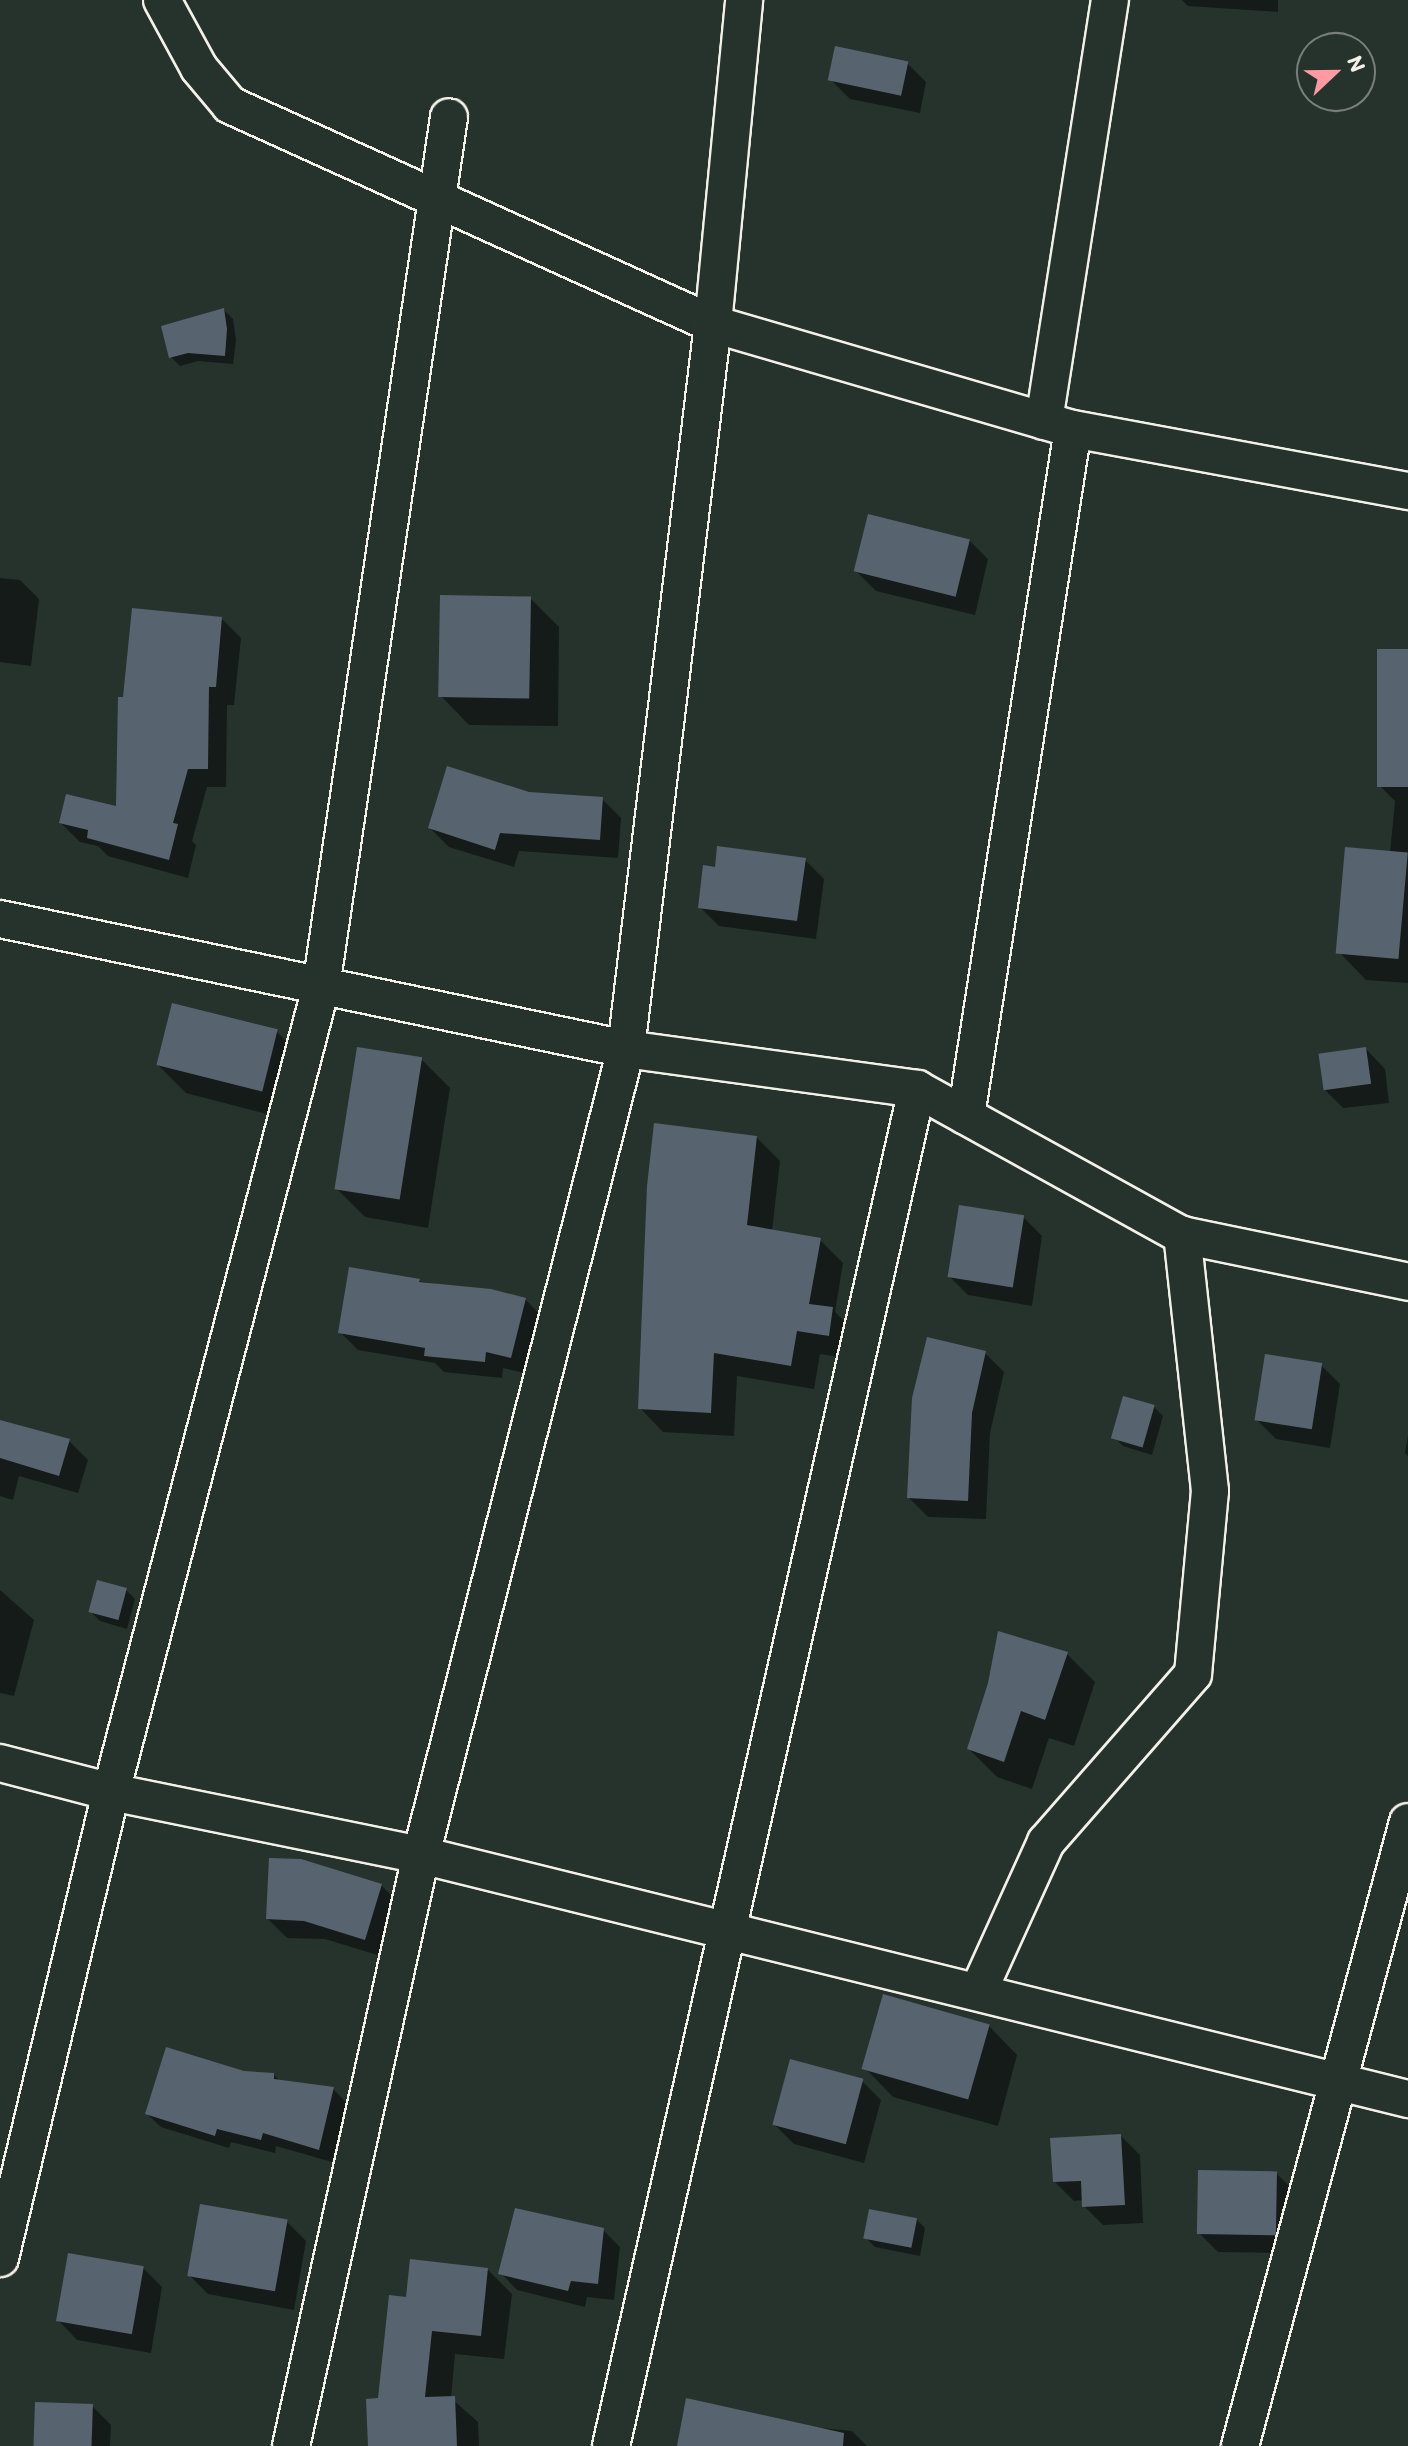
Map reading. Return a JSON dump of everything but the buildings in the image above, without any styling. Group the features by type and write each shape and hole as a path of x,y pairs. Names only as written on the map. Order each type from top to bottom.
{"street":[{"path":"162,0 199,68 230,105 713,324 1058,425 1408,491"},
{"path":"291,2446 421,1855 626,1049 713,324 744,0"},
{"path":"966,1116 1058,425 1110,0"},
{"path":"0,2258 111,1792 321,987 449,117"},
{"path":"0,919 626,1049 917,1089 1182,1235 1408,1282"},
{"path":"611,2446 917,1089"},
{"path":"978,1992 1046,1842 1193,1674 1210,1491 1182,1235"},
{"path":"0,1763 111,1792 421,1855 1408,2099"},
{"path":"1240,2446 1408,1822"}]}
